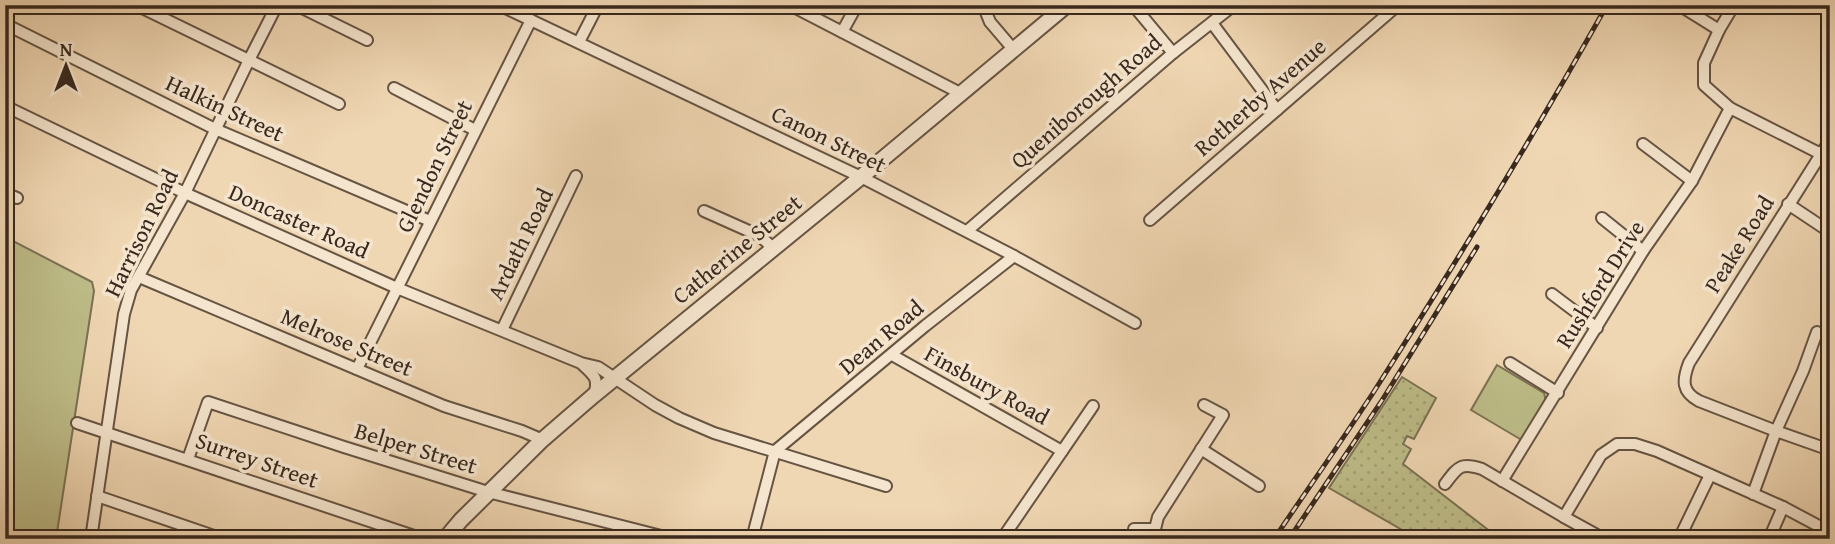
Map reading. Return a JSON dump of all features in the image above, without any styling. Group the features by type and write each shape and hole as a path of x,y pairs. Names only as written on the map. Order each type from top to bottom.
{"street":[{"path":"136,5 339,104"},
{"name":"Harrison Road","path":"91,539 124,314 131,290 185,193 248,60 278,5"},
{"path":"296,5 367,40"},
{"name":"Canon Street","path":"499,5 861,177 1014,256 1135,323"},
{"path":"579,42 598,5"},
{"path":"790,5 960,93"},
{"path":"842,32 857,5"},
{"path":"983,5 990,22 1013,49"},
{"name":"Catherine Street","path":"444,539 541,441 593,396 1068,5"},
{"path":"1133,5 1172,53"},
{"name":"Queniborough Road","path":"967,231 1172,53 1234,5"},
{"name":"Rotherby Avenue","path":"1150,220 1398,5"},
{"path":"1679,5 1719,30"},
{"path":"1734,5 1704,63 1704,85 1730,108 1821,154"},
{"name":"Glendon Street","path":"357,369 531,20"},
{"path":"1212,23 1277,110"},
{"name":"Halkin Street","path":"5,24 215,129 430,221"},
{"path":"394,89 475,130"},
{"name":"Doncaster Road","path":"5,106 185,193 397,288 580,363 598,367 679,418 714,433 886,486"},
{"name":"Rushford Drive","path":"1502,481 1643,251 1692,181 1730,108"},
{"name":"Peake Road","path":"1776,431 1689,396 1685,389 1686,371 1830,140"},
{"path":"1643,145 1692,181"},
{"name":"Ardath Road","path":"502,331 576,176"},
{"path":"5,192 17,198"},
{"path":"1788,204 1830,232"},
{"path":"704,211 760,236 773,248"},
{"path":"1602,218 1643,251"},
{"name":"Dean Road","path":"775,451 1014,256"},
{"name":"Melrose Street","path":"139,277 444,406 522,431 541,441"},
{"path":"1552,294 1597,328"},
{"path":"1753,494 1817,332"},
{"name":"Finsbury Road","path":"892,355 1062,451"},
{"path":"580,363 595,377 597,384 593,396"},
{"path":"1510,363 1558,393"},
{"name":"Belper Street","path":"188,459 208,402 488,492 673,539"},
{"path":"1135,528 1156,534 1158,517 1223,415 1205,405"},
{"path":"1002,539 1093,406"},
{"name":"Surrey Street","path":"77,423 423,539"},
{"path":"1776,431 1830,450"},
{"path":"1564,517 1601,455 1617,444 1635,444 1657,451 1783,507 1830,532"},
{"path":"1201,449 1259,486"},
{"path":"752,539 775,451"},
{"path":"1445,484 1457,468 1468,464 1482,469 1604,539"},
{"path":"1679,539 1710,475"},
{"path":"97,496 223,539"},
{"path":"1769,539 1783,507"}],"shaded area":[{"path":"5,204 13,216 11,240 92,282 94,291 56,539 5,539"},
{"path":"1497,365 1544,393 1547,405 1525,442 1471,410"},
{"path":"1402,377 1436,398 1414,439 1407,436 1403,444 1411,449 1403,464 1500,539 1418,539 1329,488"}],"railway":[{"path":"1274,539 1373,393 1433,297 1522,152 1607,5"},
{"path":"1289,539 1381,402 1477,247"}]}
